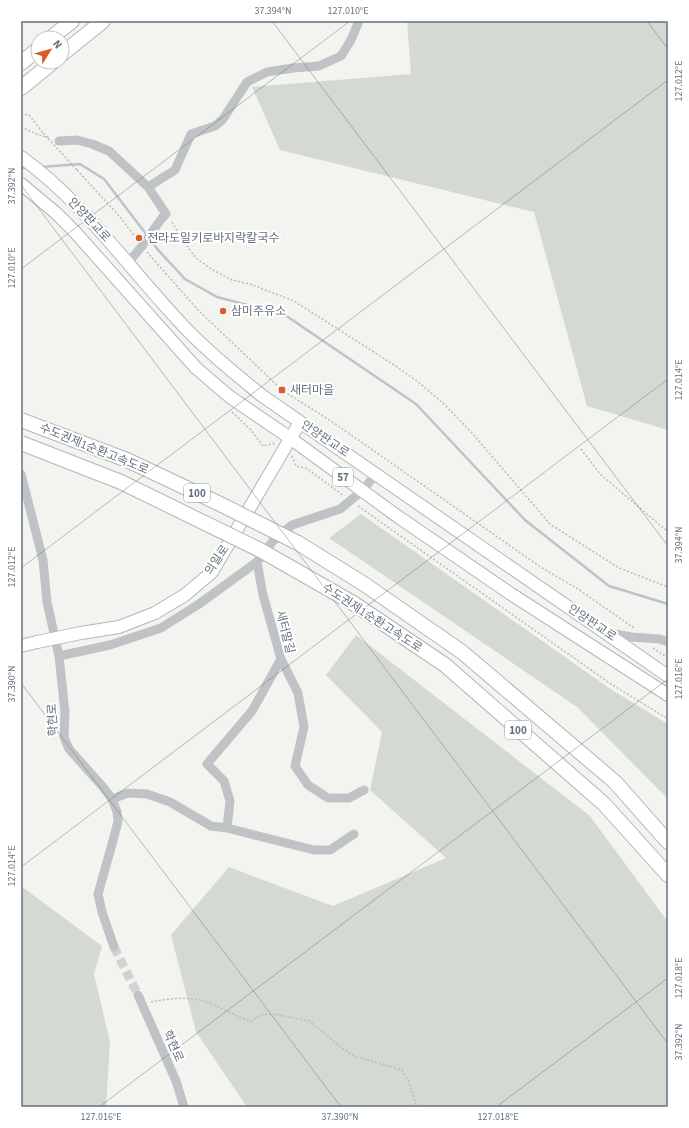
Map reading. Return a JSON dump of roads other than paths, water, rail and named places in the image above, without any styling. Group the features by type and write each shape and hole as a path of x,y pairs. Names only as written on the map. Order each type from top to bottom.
{"highway":[{"path":"61,30 72,21"},
{"path":"70,48 103,21"},
{"path":"21,63 30,56"},
{"path":"21,88 43,70"},
{"name":"수도권제1순환고속도로","path":"21,420 127,460 220,504 298,543 364,584 462,652 615,782 668,842"},
{"name":"수도권제1순환고속도로","path":"21,443 128,486 262,551 353,603 450,670 604,804 668,875"}],"main road":[{"name":"안양판교로","path":"23,158 64,193 176,318 210,353 261,395 668,676"},
{"name":"안양판교로","path":"21,184 56,213 92,250 196,368 230,397 511,594 668,695"},
{"name":"의일로","path":"37,642 119,627 155,613 185,595 212,572 300,422"},
{"path":"21,642 37,642"},
{"path":"21,646 37,642"}],"street":[{"path":"148,187 175,170 191,134 215,126 223,118 247,82 267,72 319,66 341,56 351,40 359,21"},
{"path":"59,141 77,140 109,151 148,187 164,216 128,263"},
{"name":"학현로","path":"21,474 43,560 47,602 59,656 65,712 64,737 69,749 112,799 117,812 118,821 98,894 102,912 114,947"},
{"path":"59,656 110,645 161,628 199,604 257,562 272,541 292,525 340,509 362,491 376,474"},
{"name":"새터말길","path":"227,828 230,801 224,781 207,764 252,711 281,659 262,595 257,562"},
{"path":"606,632 632,638 659,639 668,642"},
{"path":"281,659 298,693 304,727 295,766 308,785 328,798 349,798 364,790"},
{"path":"112,799 128,793 147,794 170,802 211,826 227,828 314,850 330,850 354,834"},
{"name":"학현로","path":"138,995 176,1081 184,1107"}],"waterway":[{"path":"41,167 80,164 104,179 159,251 185,279 217,297 285,315 416,404 525,520 609,586 668,604"},
{"path":"21,168 28,168"}],"tunnel":[{"path":"114,947 138,995"}],"place":[{"name":"전라도일키로바지락칼국수","path":"139,238"},
{"name":"삼미주유소","path":"223,311"},
{"name":"새터마을","path":"282,390"}]}
